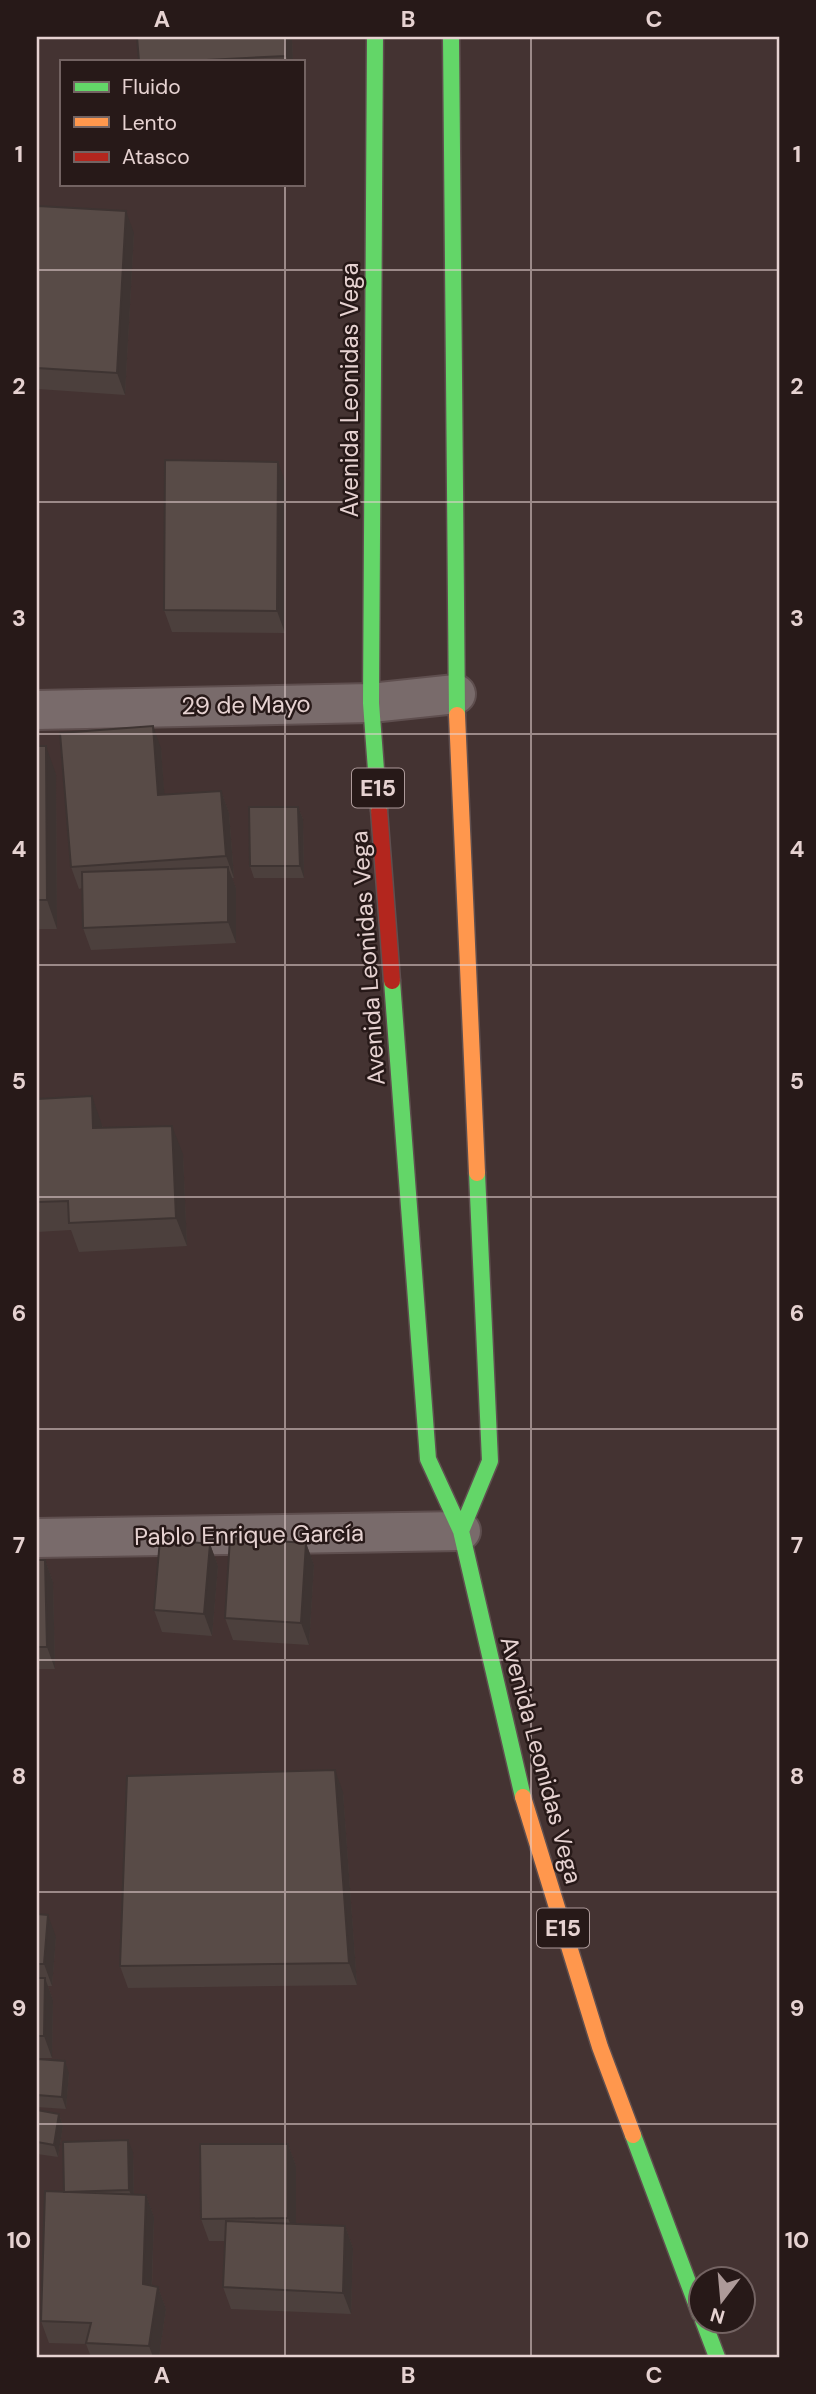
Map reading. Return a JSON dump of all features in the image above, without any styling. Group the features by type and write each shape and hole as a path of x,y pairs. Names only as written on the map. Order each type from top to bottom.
{"highway":[{"name":"Avenida Leonidas Vega","path":"374,37 371,703 428,1459 461,1531 520,1786 592,2021 686,2274"},
{"path":"451,37 456,694 490,1461 461,1531"},
{"path":"708,2334 717,2357"}],"street":[{"name":"29 de Mayo","path":"37,710 371,703 456,694"},
{"name":"Pablo Enrique García","path":"37,1538 461,1531"}],"building":[{"path":"137,37 285,37 286,56 139,60"},
{"path":"38,206 126,211 117,373 37,368"},
{"path":"165,460 278,462 277,611 164,610"},
{"path":"153,726 158,795 221,791 226,856 71,867 60,733"},
{"path":"37,746 46,746 47,900 37,900"},
{"path":"249,807 298,807 300,866 250,866"},
{"path":"228,867 228,922 83,928 82,872"},
{"path":"92,1096 93,1128 172,1126 176,1218 69,1223 68,1201 37,1202 37,1099"},
{"path":"230,1538 306,1543 301,1623 225,1618"},
{"path":"160,1539 210,1544 204,1614 154,1610"},
{"path":"37,1560 45,1560 47,1647 37,1647"},
{"path":"335,1770 349,1963 120,1966 127,1776"},
{"path":"37,1914 48,1915 44,1964 37,1964"},
{"path":"37,1978 45,1978 44,2036 37,2036"},
{"path":"37,2059 65,2061 62,2097 37,2095"},
{"path":"37,2110 59,2114 54,2145 37,2142"},
{"path":"128,2140 129,2190 64,2192 63,2142"},
{"path":"200,2144 288,2144 288,2218 201,2219"},
{"path":"45,2191 146,2195 143,2284 158,2287 149,2346 86,2343 91,2323 41,2321"},
{"path":"226,2221 345,2226 343,2293 223,2287"}],"traffic: fast":[{"path":"375,37 371,703 379,810"},
{"path":"451,37 457,715"},
{"path":"392,981 428,1459 461,1531 523,1797"},
{"path":"461,1531 490,1461 477,1173"},
{"path":"633,2135 686,2277"},
{"path":"708,2334 717,2357"}],"traffic: slow":[{"path":"457,715 477,1173"},
{"path":"523,1797 600,2047 633,2135"}],"traffic: jam":[{"path":"379,810 392,981"}]}
